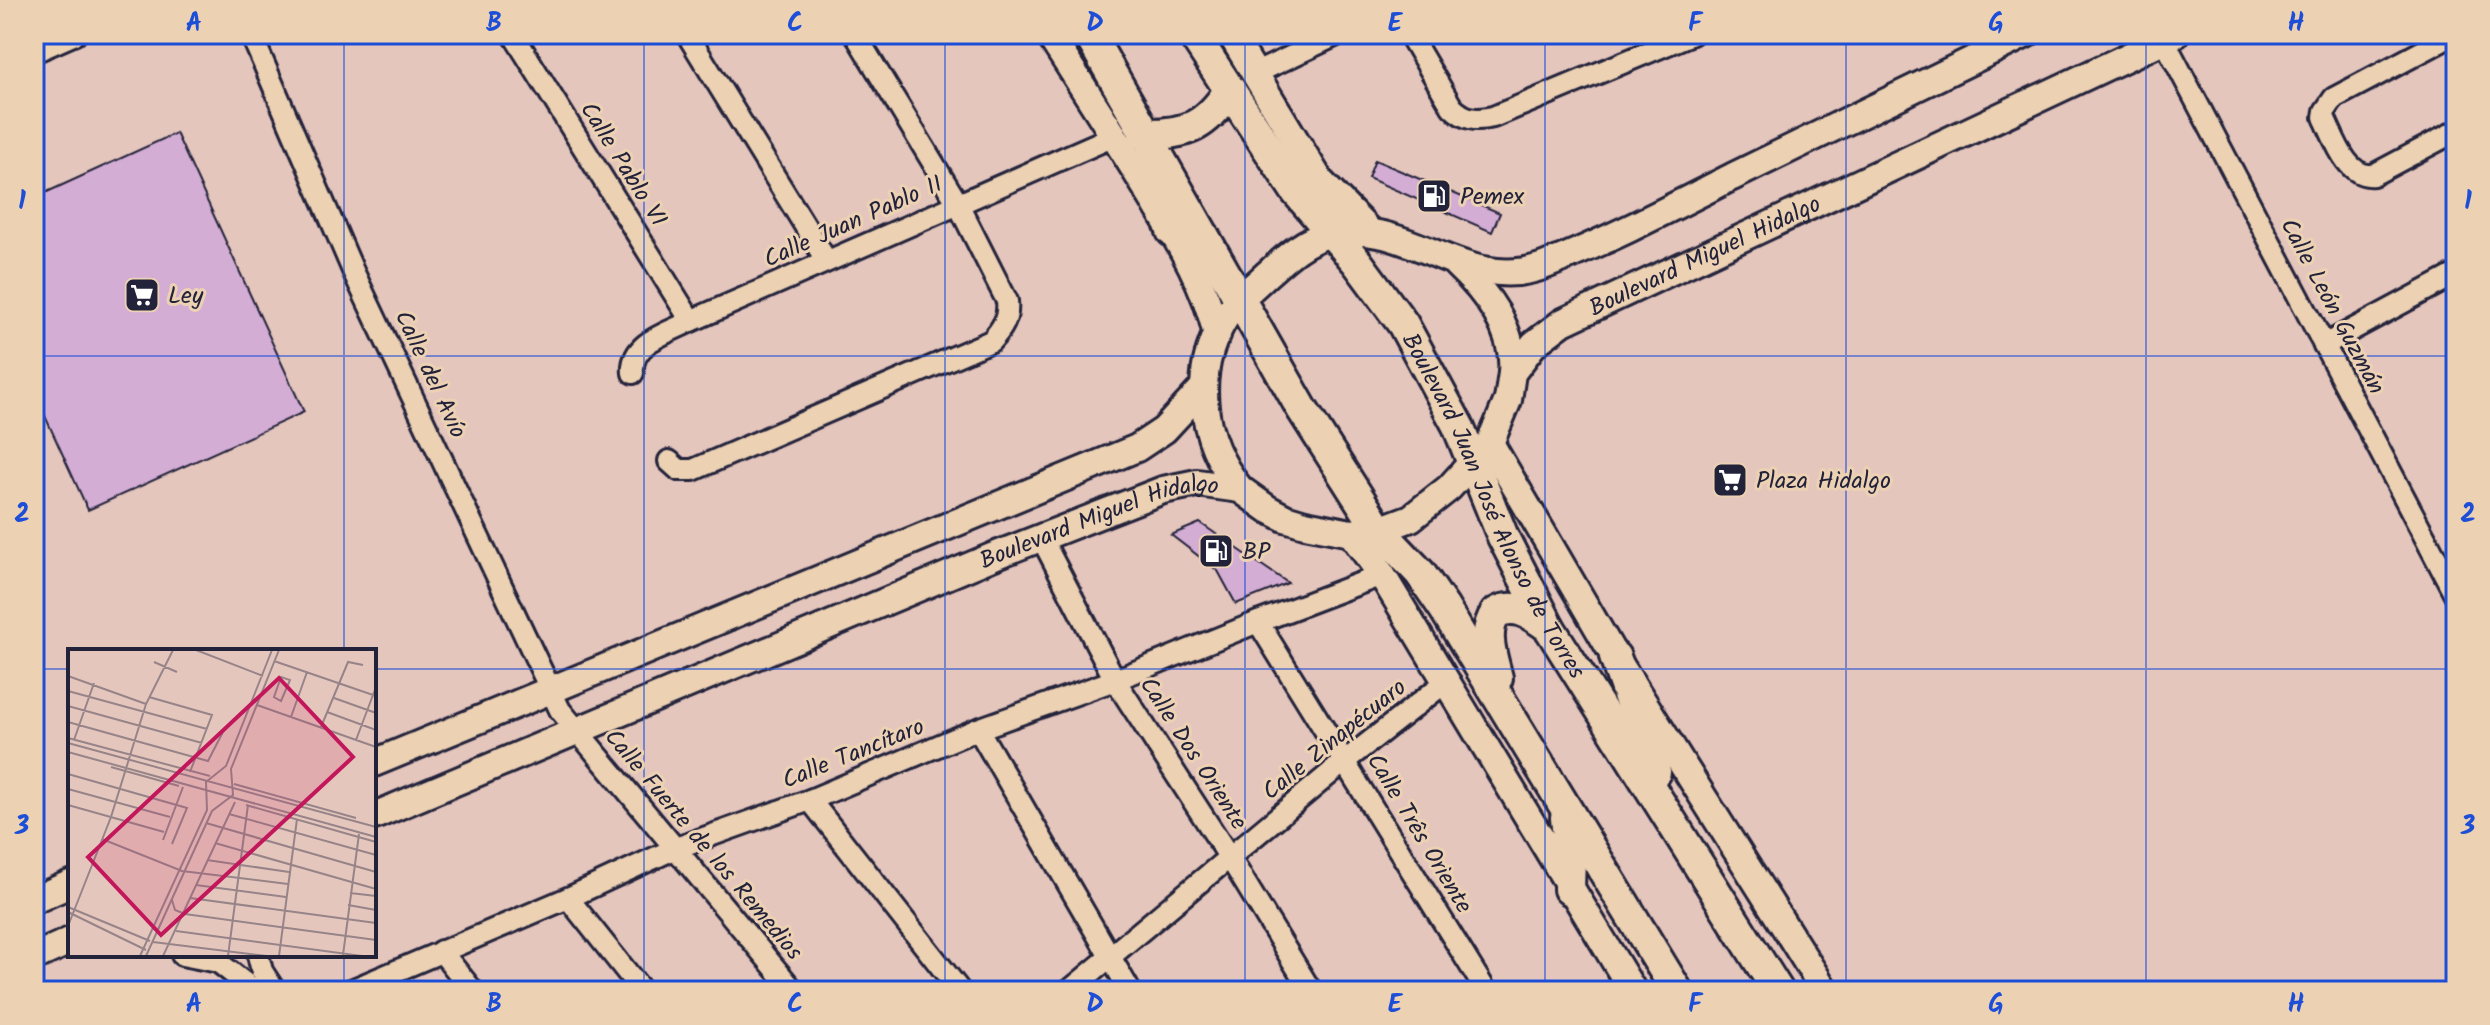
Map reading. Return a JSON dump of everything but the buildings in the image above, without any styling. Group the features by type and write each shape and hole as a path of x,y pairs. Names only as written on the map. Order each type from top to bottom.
{"main road":[{"path":"1049,34 1172,231 1203,288 1217,335"},
{"path":"1089,34 1302,409 1365,531 1382,575 1633,991"},
{"name":"Boulevard Juan José Alonso de Torres","path":"1193,34 1273,159 1403,324 1458,426 1481,454 1503,537 1549,627 1778,991"},
{"path":"1231,34 1320,181 1370,232"},
{"path":"1240,489 1222,466 1214,445 1203,388 1204,369 1217,335 1240,299 1304,244 1331,234 1370,232 1413,243 1455,264 1483,271 1508,273 1544,266 1687,200 2026,34"},
{"name":"Boulevard Miguel Hidalgo","path":"376,815 994,556 1179,485 1197,483 1240,489 1268,509 1305,524 1365,531 1411,518 1430,506 1481,454 1508,400 1512,373 1534,344 1563,322 2170,37"},
{"path":"1144,134 1171,134 1196,126 1211,115 1230,90"},
{"path":"1144,134 1172,231"},
{"path":"1455,264 1477,284 1498,317 1511,352 1512,373"},
{"name":"Boulevard Miguel Hidalgo","path":"376,762 1137,448 1164,430 1203,388"},
{"path":"1481,454 1615,657 1825,991"},
{"path":"1365,531 1431,588 1677,991"},
{"path":"1503,703 1488,634 1492,618 1503,609 1519,610 1549,627"},
{"path":"1615,657 1676,826"},
{"path":"1561,801 1569,838 1569,889"},
{"path":"34,900 68,885"},
{"path":"34,957 68,942"}],"street":[{"path":"34,52 75,34"},
{"name":"Calle del Avío","path":"251,34 354,273 560,710 575,730"},
{"name":"Calle Pablo VI","path":"513,34 691,321"},
{"path":"687,34 826,260"},
{"path":"669,461 679,470 693,470 991,341 1000,331 1008,313 1007,301 958,204 855,34"},
{"path":"1256,73 1339,34"},
{"path":"1409,34 1452,107 1460,114 1479,120 1493,117 1692,34"},
{"path":"2455,34 2334,98 2328,104 2324,117 2351,168 2365,176 2373,175 2456,131"},
{"name":"Calle León Guzmán","path":"2170,37 2324,345 2456,596"},
{"name":"Calle Juan Pablo II","path":"633,373 632,362 639,349 691,321 1114,136"},
{"path":"2324,345 2456,274"},
{"name":"Calle Dos Oriente","path":"1042,539 1115,680 1311,991"},
{"name":"Calle Tancítaro","path":"349,991 568,898 676,848 810,800 978,729 1115,680 1382,575"},
{"name":"Calle Três Oriente","path":"1258,622 1486,991"},
{"name":"Calle Zinapécuaro","path":"1069,991 1345,761 1447,681"},
{"path":"978,729 1130,991"},
{"name":"Calle Fuerte de los Remedios","path":"575,730 794,991"},
{"path":"810,800 960,991"},
{"path":"568,898 642,991"},
{"path":"441,951 473,991"},
{"path":"192,957 218,962 255,991"},
{"path":"258,957 262,971 275,991"}],"place":[{"name":"Pemex","path":"1434,196"},
{"name":"Ley","path":"142,295"},
{"name":"Plaza Hidalgo","path":"1730,480"},
{"name":"BP","path":"1216,551"}]}
